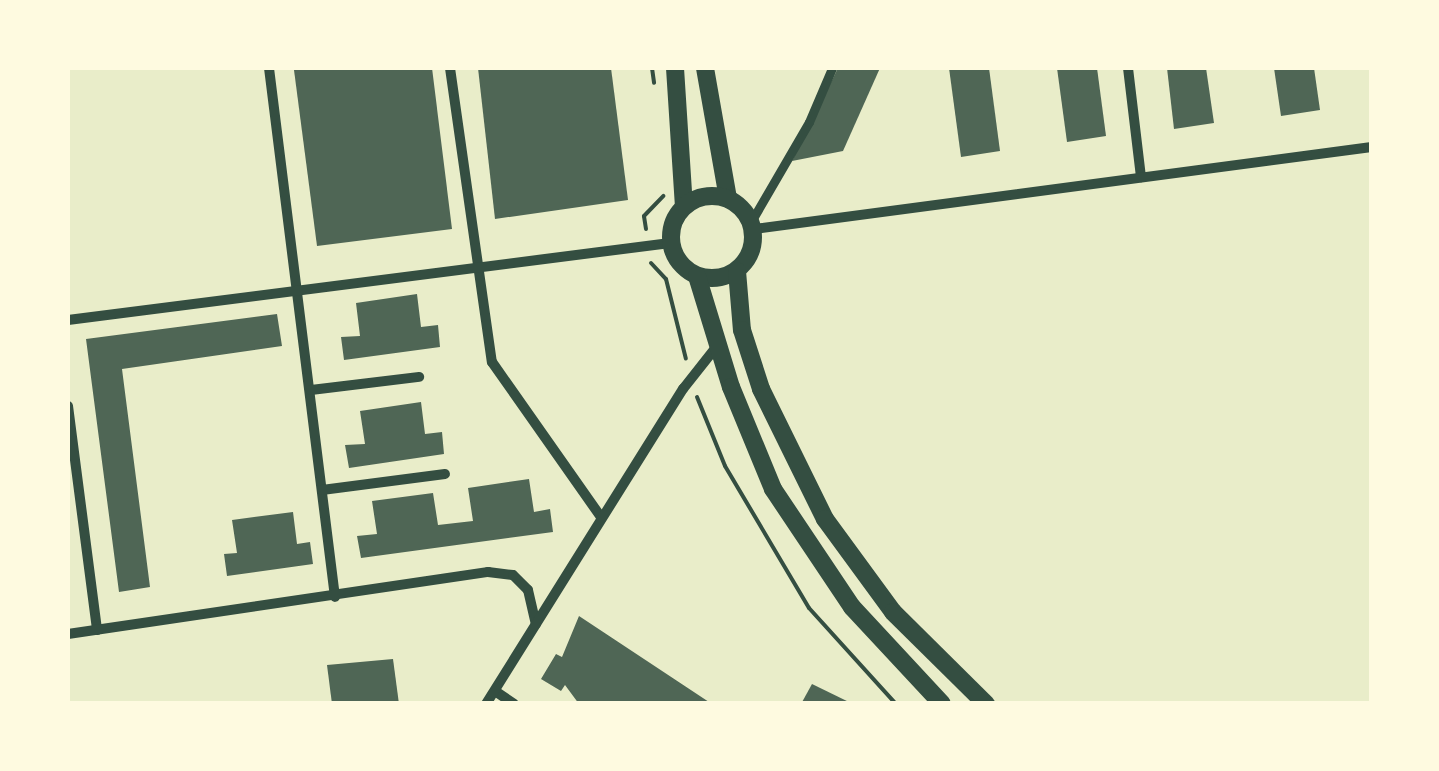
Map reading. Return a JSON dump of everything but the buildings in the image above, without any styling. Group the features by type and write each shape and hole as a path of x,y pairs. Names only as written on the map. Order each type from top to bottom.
{"main road":[{"path":"675,68 684,206 670,243 678,261 697,276 717,346 773,489 814,556 874,634 942,704"},
{"path":"697,276 737,271 748,258 753,224 728,199 705,68"},
{"path":"684,206 702,197 728,199"},
{"path":"737,271 742,330 761,390 825,519 892,612 986,704"}],"street":[{"path":"269,68 312,390 334,597"},
{"path":"450,68 492,362 601,517"},
{"path":"753,224 809,122 832,68"},
{"path":"1128,68 1141,177"},
{"path":"753,224 1372,146"},
{"path":"68,320 670,243"},
{"path":"486,704 601,517 717,346"},
{"path":"312,390 419,377"},
{"path":"68,406 96,630"},
{"path":"322,490 445,474"},
{"path":"68,634 500,573 513,575 528,590 536,624"},
{"path":"494,690 514,704"}]}
